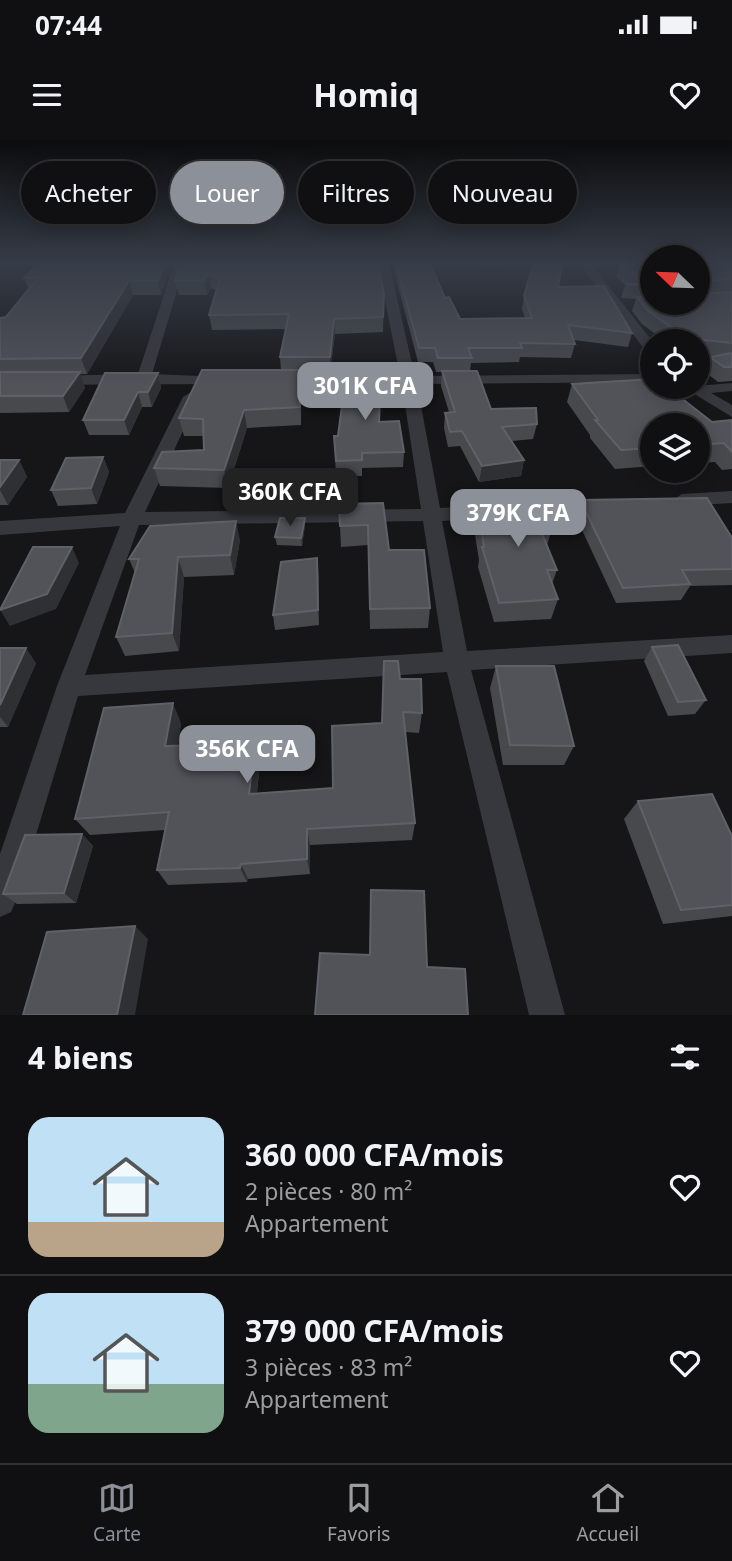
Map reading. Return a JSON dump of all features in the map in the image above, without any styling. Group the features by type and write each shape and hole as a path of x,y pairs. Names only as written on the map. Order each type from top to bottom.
{"street":[{"path":"144,378 167,305"},
{"path":"392,305 409,382 457,663 547,1015"},
{"path":"617,306 631,305"},
{"path":"617,306 640,335"},
{"path":"0,381 144,378 238,381"},
{"path":"290,381 640,379"},
{"path":"0,901 69,686 132,519 198,381"},
{"path":"710,388 732,387"},
{"path":"710,398 732,412"},
{"path":"664,501 732,497"},
{"path":"0,528 132,519 433,515 623,504"},
{"path":"69,686 732,644"}],"building":[{"path":"16,305 114,305 81,358 0,359 0,318 6,317"},
{"path":"212,305 384,305 383,317 334,319 330,357 280,357 289,314 209,315"},
{"path":"407,305 453,305 460,319 532,318 527,305 615,305 632,333 568,325 575,344 520,343 522,348 468,348 472,358 438,358 435,348 419,348"},
{"path":"710,305 732,305 732,343 710,341 710,329 673,329 654,315 710,315"},
{"path":"732,353 732,367 724,367 710,357"},
{"path":"202,370 328,370 326,388 299,388 300,407 244,410 224,470 154,468 162,452 204,450 203,419 179,418"},
{"path":"442,371 477,371 491,409 536,408 537,424 502,427 524,460 482,466 462,431 450,432 445,413 455,412"},
{"path":"0,372 80,372 63,396 0,396"},
{"path":"105,373 158,373 148,392 138,392 124,420 83,420"},
{"path":"346,375 381,375 379,422 399,421 404,452 362,453 362,460 336,461 334,436 338,436"},
{"path":"640,380 640,399 682,399 700,413 640,413 640,449 621,450 595,420 598,420 572,384"},
{"path":"710,420 732,420 732,452 724,443 710,444"},
{"path":"103,457 91,488 51,490 66,458"},
{"path":"0,460 19,460 0,487"},
{"path":"543,498 552,529 540,529 557,570 547,570 558,599 499,603 482,547 477,502"},
{"path":"707,498 732,538 732,569 682,570 690,584 623,588 580,500"},
{"path":"383,503 389,550 424,550 430,608 370,609 368,525 340,526 339,504"},
{"path":"280,518 305,518 301,538 275,537"},
{"path":"236,521 230,555 178,557 172,633 116,637 139,559 129,559 150,526"},
{"path":"33,547 72,547 47,594 0,610"},
{"path":"317,558 318,610 273,615 281,562"},
{"path":"678,645 706,700 678,702 652,647"},
{"path":"0,648 26,648 0,705"},
{"path":"384,661 398,661 400,679 421,679 422,713 403,712 415,823 307,829 307,859 241,864 240,868 157,870 169,812 75,819 104,708 173,703 165,746 255,744 249,794 333,788 332,726 382,723"},
{"path":"496,666 554,666 574,746 510,745"},
{"path":"712,794 732,836 732,905 681,910 638,801"},
{"path":"82,834 64,893 3,894 25,835"},
{"path":"371,890 424,891 427,967 465,969 468,1015 315,1015 320,953 370,955"},
{"path":"135,926 117,1015 23,1015 47,932"}]}
